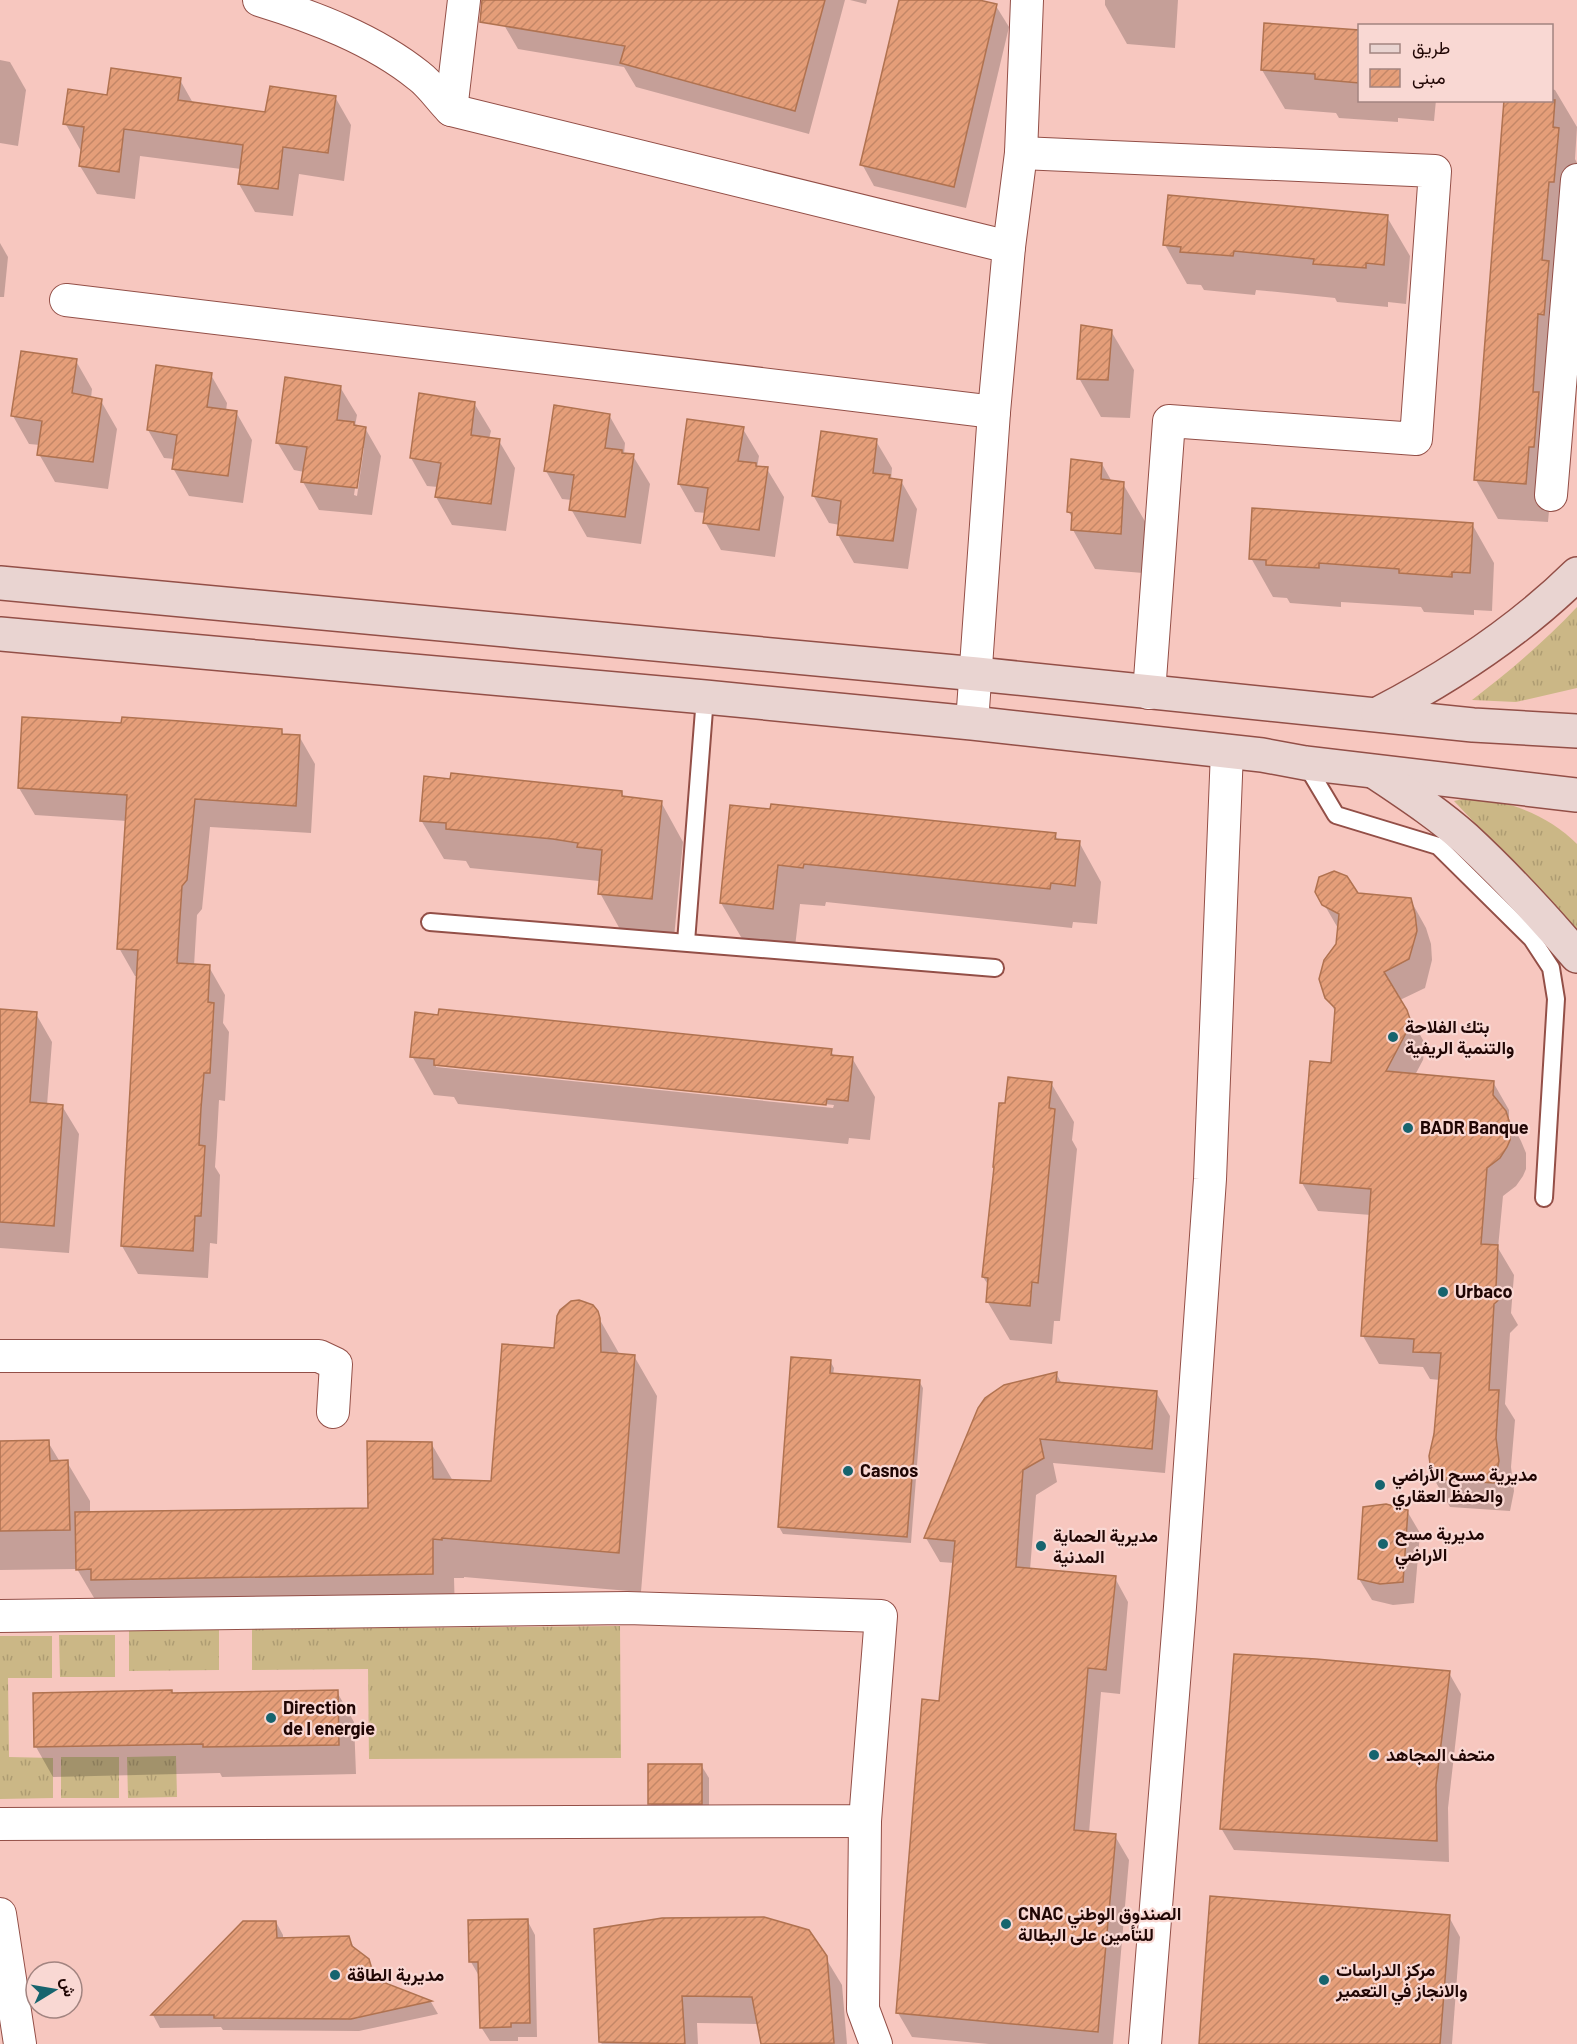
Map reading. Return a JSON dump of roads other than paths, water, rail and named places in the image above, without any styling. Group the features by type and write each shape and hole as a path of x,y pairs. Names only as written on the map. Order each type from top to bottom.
{"main road":[{"path":"1378,714 1426,689 1472,660 1525,621 1577,574"},
{"path":"0,583 977,674 1473,724 1577,732"},
{"path":"0,634 972,723 1262,755 1305,763 1577,795"},
{"path":"1371,770 1429,809 1464,838 1532,905 1577,956"}],"street":[{"path":"259,0 327,24 380,50 420,76 451,110 1009,248"},
{"path":"451,110 464,0"},
{"path":"972,723 994,412 1009,248 1021,153 1026,0"},
{"path":"1021,153 1435,171 1416,439 1169,421 1149,693"},
{"path":"1551,495 1577,180"},
{"path":"66,300 994,412"},
{"path":"1145,2044 1181,1595 1209,1191 1227,751"},
{"path":"0,1356 320,1356 336,1364 333,1412"},
{"path":"0,1616 627,1608 881,1616 865,1821 863,2009 876,2044"},
{"path":"0,1824 865,1821"},
{"path":"0,1914 20,2044"}],"lane":[{"path":"686,942 705,697"},
{"path":"1305,763 1335,815 1438,846 1532,939 1551,968 1556,999 1544,1198"},
{"path":"430,922 994,968"}],"place":[{"name":"بتك الفلاحة والتنمية الريفية","path":"1393,1037"},
{"name":"BADR Banque","path":"1408,1128"},
{"name":"Urbaco","path":"1443,1292"},
{"name":"Casnos","path":"848,1471"},
{"name":"مديرية مسح الأراضي والحفظ العقاري","path":"1380,1485"},
{"name":"مديرية مسح الاراضي","path":"1383,1544"},
{"name":"مديرية الحماية المدنية","path":"1041,1546"},
{"name":"Direction de l energie","path":"271,1718"},
{"name":"متحف المجاهد","path":"1374,1755"},
{"name":"CNAC الصندوق الوطني للتأمين على البطالة","path":"1006,1924"},
{"name":"مديرية الطاقة","path":"335,1975"},
{"name":"مركز الدراسات والانجاز في التعمير","path":"1324,1980"}]}
